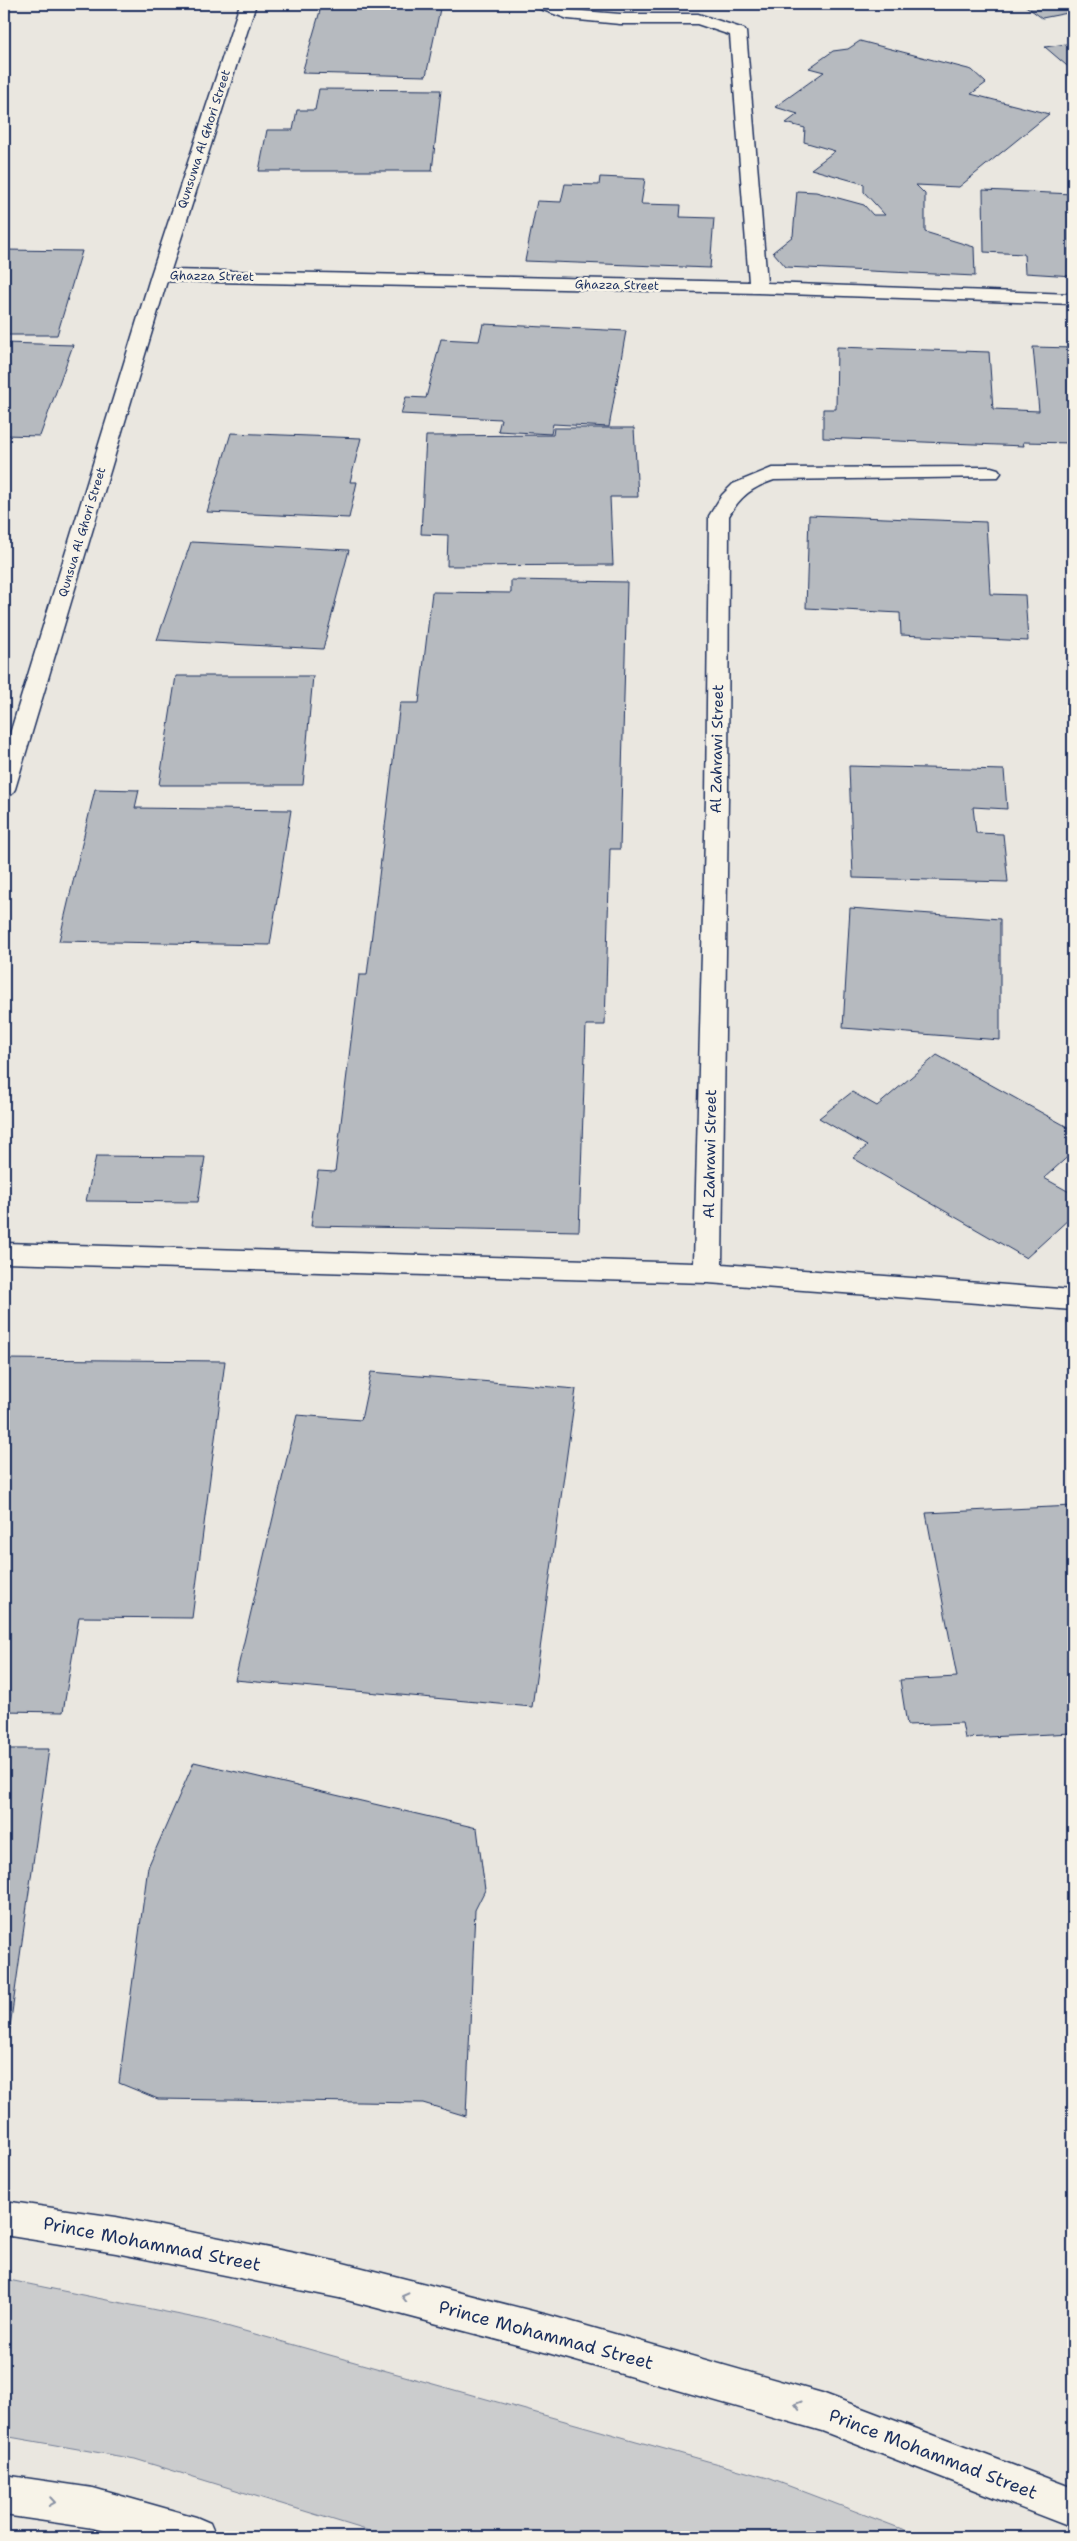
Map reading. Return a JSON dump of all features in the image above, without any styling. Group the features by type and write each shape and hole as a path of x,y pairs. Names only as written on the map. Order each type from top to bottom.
{"street":[{"name":"Qunsuwa Al Ghori Street","path":"160,275 248,4"},
{"path":"540,4 576,15 620,19 698,19 738,32 758,288"},
{"name":"Ghazza Street","path":"160,275 758,288 1073,299"},
{"name":"Qunsua Al Ghori Street","path":"4,789 160,275"},
{"name":"Al Zahrawi Street","path":"708,1272 719,516 729,497 745,483 772,474 991,473"},
{"path":"4,1253 708,1272 1073,1300"},
{"name":"Prince Mohammad Street","path":"4,2218 116,2235 339,2280 548,2334 822,2412 1073,2508"},
{"path":"4,2495 93,2508 196,2537"}],"shaded area":[{"path":"4,2279 205,2320 768,2478 923,2537 389,2537 135,2459 4,2436"}],"building":[{"path":"322,4 441,4 426,76 302,73"},
{"path":"1023,4 1073,4 1073,12 1042,18"},
{"path":"860,41 972,70 986,83 971,94 1049,114 959,187 916,185 925,194 925,232 974,247 975,276 786,267 773,252 793,236 797,191 816,192 864,205 873,215 885,215 864,192 864,184 811,169 835,151 804,142 805,128 786,123 798,114 775,107 824,72 809,68 833,51 848,49"},
{"path":"1073,43 1073,71 1045,47"},
{"path":"319,89 441,90 432,171 259,171 267,130 293,130 297,110 315,110"},
{"path":"600,177 645,179 641,204 681,205 680,217 714,218 710,268 525,261 537,201 561,202 565,184 599,185"},
{"path":"983,190 1073,194 1073,276 1025,273 1024,254 984,252"},
{"path":"4,250 82,251 57,335 4,335"},
{"path":"483,324 626,331 609,427 553,424 551,434 498,431 501,419 401,414 406,397 426,398 441,339 479,341"},
{"path":"4,343 73,345 40,436 4,435"},
{"path":"837,347 989,352 993,409 1039,411 1033,347 1073,348 1073,443 1023,442 1024,446 823,438 823,409 836,409"},
{"path":"554,428 634,428 638,497 610,497 613,565 447,566 448,535 421,534 426,436 553,435"},
{"path":"231,433 361,438 350,482 357,482 349,518 207,512"},
{"path":"809,515 986,522 990,594 1025,595 1028,641 901,635 900,613 806,608"},
{"path":"191,542 349,550 323,649 157,640"},
{"path":"511,580 627,582 620,849 610,849 605,1025 586,1025 579,1231 311,1226 318,1171 335,1172 359,975 367,975 400,703 419,703 432,592 511,593"},
{"path":"176,676 313,676 303,785 159,785"},
{"path":"849,766 1004,770 1007,809 973,807 976,833 1003,834 1008,882 853,878"},
{"path":"95,789 139,790 135,808 291,810 270,945 59,941"},
{"path":"850,908 1000,919 1000,1040 843,1028"},
{"path":"937,1055 1073,1130 1073,1152 1044,1178 1073,1194 1073,1220 1070,1218 1026,1258 853,1158 867,1146 819,1118 852,1092 877,1106"},
{"path":"96,1156 205,1157 198,1202 86,1201"},
{"path":"4,1359 225,1361 192,1618 79,1617 63,1712 4,1711"},
{"path":"371,1372 576,1389 532,1707 235,1680 297,1415 361,1420"},
{"path":"1073,1506 1073,1733 965,1738 962,1723 907,1725 900,1680 957,1677 926,1513"},
{"path":"4,1749 49,1749 9,2034 4,2034"},
{"path":"194,1762 477,1828 485,1890 475,1910 466,2116 423,2103 158,2099 119,2083 148,1867"}]}
